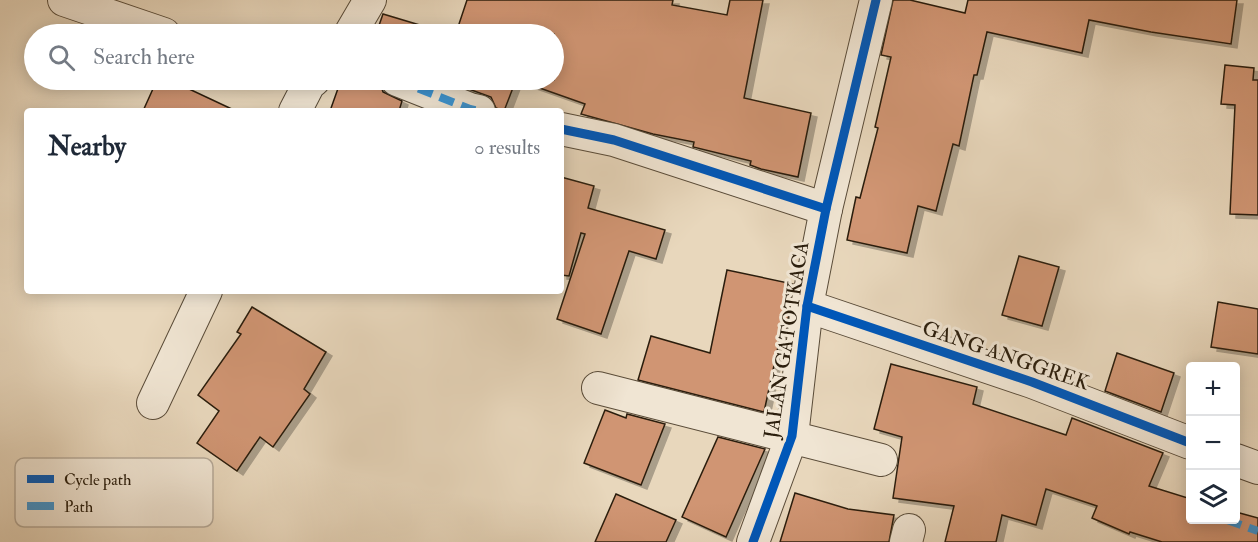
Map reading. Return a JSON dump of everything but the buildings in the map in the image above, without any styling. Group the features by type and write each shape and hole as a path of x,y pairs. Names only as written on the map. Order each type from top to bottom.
{"street":[{"path":"64,0 135,24"},
{"path":"356,24 370,0"},
{"name":"JALAN GATOTKACA","path":"753,542 792,436 807,306 826,208 876,0"},
{"path":"422,90 467,108"},
{"path":"564,130 614,140 826,208"},
{"path":"153,403 205,294"},
{"name":"GANG ANGGREK","path":"807,306 1032,382 1186,440"},
{"path":"598,388 881,460"},
{"path":"1240,461 1258,468"}],"marked path":[{"path":"422,90 467,108"},
{"path":"1238,524 1258,531"}],"cycle path":[{"path":"753,542 792,436 807,306 826,209 876,0"},
{"path":"564,130 614,140 826,209"},
{"path":"807,306 1032,382 1186,441"}]}
